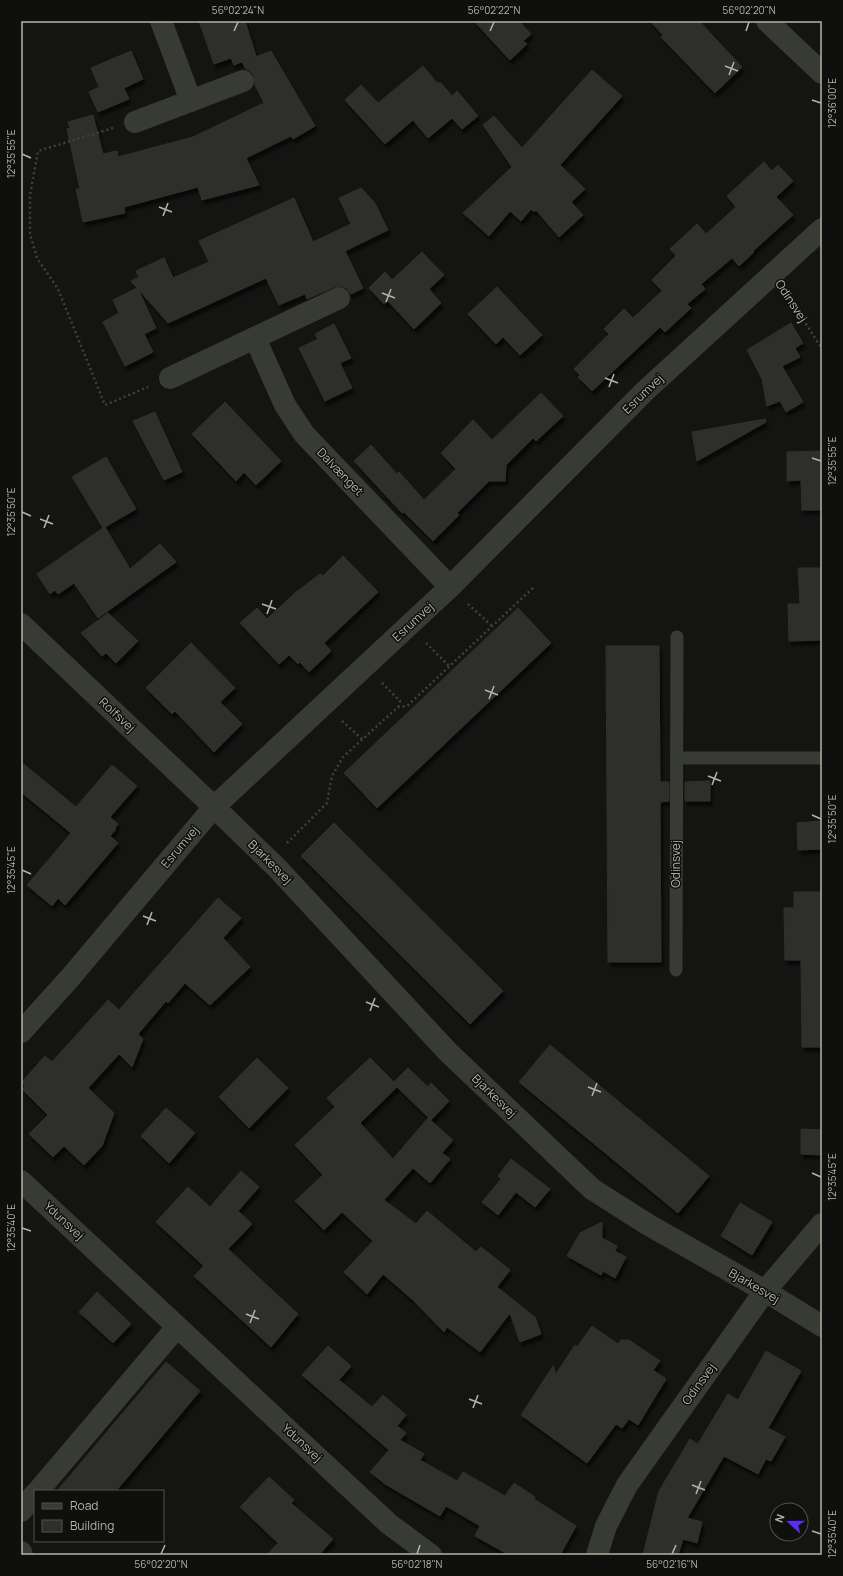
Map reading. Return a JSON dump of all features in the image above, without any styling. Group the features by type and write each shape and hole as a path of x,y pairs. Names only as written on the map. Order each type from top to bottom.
{"street":[{"path":"161,21 191,101"},
{"path":"767,21 822,73"},
{"path":"135,122 243,81"},
{"name":"Esrumvej","path":"21,1032 214,807 450,587 645,391 822,229"},
{"path":"170,378 339,298"},
{"name":"Dalvænget","path":"255,338 284,405 304,434 450,587"},
{"name":"Rolfsvej","path":"21,624 214,807"},
{"name":"Bjarkesvej","path":"214,807 269,861 448,1052 592,1189 647,1224 765,1291 822,1326"},
{"name":"Ydunsvej","path":"21,1181 389,1524 432,1555"},
{"name":"Odinsvej","path":"597,1555 606,1526 627,1485 765,1291 822,1224"},
{"path":"39,1490 177,1327"},
{"path":"21,1511 34,1495"}],"lane":[{"name":"Odinsvej","path":"676,970 677,638"},
{"path":"677,758 822,758"}],"path":[{"path":"135,122 38,151 30,195 30,234 36,258 58,289 105,405 170,378"},
{"name":"Odinsvej","path":"773,273 822,350"},
{"path":"450,587 492,626"},
{"path":"398,707 407,706 534,587"},
{"path":"408,626 449,666"},
{"path":"269,861 326,803 332,776 343,757 398,707 400,701 366,666"}],"building":[{"path":"199,21 245,21 256,56 234,65 231,58 214,64"},
{"path":"474,21 519,21 531,34 523,41 527,44 510,60"},
{"path":"650,21 699,21 742,67 715,93 661,37 663,35"},
{"path":"131,51 143,79 124,88 129,99 98,112 89,92 99,87 91,68"},
{"path":"271,51 315,126 293,139 291,136 246,158 259,185 202,200 198,187 124,207 125,213 83,222 76,189 80,189 67,129 70,128 68,122 93,115 103,154 117,151 118,157 193,137 264,103 255,85 254,76 246,69 242,62"},
{"path":"423,66 437,83 441,83 452,96 457,91 478,116 462,129 452,118 428,138 413,120 385,144 345,100 361,85 378,103"},
{"path":"592,70 622,96 560,165 585,189 571,202 583,215 559,237 536,210 534,212 531,209 521,221 510,211 489,236 463,213 512,167 483,125 494,116 522,148"},
{"path":"764,162 772,171 778,165 793,181 776,197 793,215 753,251 754,252 739,266 732,258 701,284 705,289 687,304 691,308 665,332 660,327 592,391 578,377 580,375 574,369 609,334 604,329 624,309 633,318 662,291 652,280 676,256 670,249 697,224 706,234 736,207 727,196"},
{"path":"361,188 375,203 388,230 345,251 363,288 351,294 346,288 340,286 334,287 307,299 305,294 279,305 266,278 168,323 138,289 156,328 144,334 153,352 125,366 103,322 119,313 113,300 137,288 131,281 139,277 136,271 164,258 173,278 209,262 199,241 294,198 313,242 351,224 339,198"},
{"path":"422,252 444,275 429,289 441,303 414,329 388,301 384,304 369,288 385,272 392,280"},
{"path":"497,287 542,335 520,355 503,337 496,344 468,314"},
{"path":"791,323 803,343 795,348 800,357 782,366 803,402 786,412 780,401 767,406 762,379 747,350"},
{"path":"334,324 351,358 340,363 352,388 325,401 299,348 318,339 315,334"},
{"path":"541,393 563,416 536,441 533,438 506,465 505,481 489,481 457,513 459,515 433,541 404,512 402,513 354,461 371,445 397,474 399,472 424,500 456,469 441,453 473,420 492,440"},
{"path":"225,402 281,461 256,485 244,472 236,481 192,434"},
{"path":"155,412 182,472 164,480 133,421"},
{"path":"765,419 766,422 697,461 692,432"},
{"path":"822,451 822,510 802,510 801,480 787,481 787,452"},
{"path":"106,457 136,509 105,527 130,569 160,544 176,562 98,618 74,583 58,594 55,590 50,594 37,574 103,528 72,477"},
{"path":"343,556 378,592 324,643 331,651 309,672 300,662 298,664 289,655 279,664 240,623 257,608 267,619 295,593 320,574 323,576"},
{"path":"798,568 822,568 822,640 789,641 788,604 800,604"},
{"path":"518,608 551,643 377,808 344,773"},
{"path":"108,613 138,641 116,663 106,653 102,656 81,633"},
{"path":"191,643 235,688 220,702 242,724 214,752 175,711 172,714 146,688"},
{"path":"606,646 659,646 660,782 669,782 669,801 660,802 661,962 608,962"},
{"path":"21,762 76,807 112,765 137,786 110,817 118,824 110,836 118,843 65,905 58,898 52,906 27,885 71,833 21,792"},
{"path":"710,781 710,801 685,801 685,782"},
{"path":"822,821 822,849 798,850 797,823"},
{"path":"334,823 503,991 470,1024 301,856"},
{"path":"794,892 822,892 822,1047 802,1047 801,960 785,960 784,908 794,908"},
{"path":"218,898 241,918 223,938 250,967 210,1005 185,983 168,1003 166,1001 138,1034 143,1039 132,1067 119,1054 88,1088 114,1113 102,1146 84,1165 64,1146 53,1157 29,1134 48,1115 23,1090 25,1085 21,1083 45,1056 52,1062 108,1000 119,1010"},
{"path":"550,1045 709,1176 678,1213 519,1082"},
{"path":"257,1058 288,1088 249,1128 219,1097"},
{"path":"370,1058 394,1082 408,1068 428,1087 431,1083 449,1101 431,1120 397,1087 360,1123 393,1159 428,1118 453,1140 442,1153 450,1159 430,1183 413,1168 384,1200 416,1224 427,1211 476,1252 481,1247 510,1270 497,1287 535,1317 541,1334 520,1342 510,1313 480,1352 447,1327 444,1332 413,1300 383,1274 367,1294 344,1272 373,1241 342,1212 324,1230 295,1201 323,1175 295,1145 335,1107 327,1098"},
{"path":"166,1108 195,1133 169,1163 141,1136"},
{"path":"801,1129 822,1130 822,1155 801,1154"},
{"path":"511,1159 550,1189 535,1207 516,1192 498,1215 482,1202 501,1179 498,1176"},
{"path":"241,1171 259,1187 238,1211 252,1224 228,1249 298,1314 271,1347 194,1276 204,1266 156,1222 188,1187 210,1207"},
{"path":"740,1203 772,1222 752,1255 721,1236"},
{"path":"602,1222 602,1238 617,1246 615,1251 626,1257 615,1278 603,1271 601,1275 567,1256 580,1233"},
{"path":"97,1292 131,1324 113,1343 79,1312"},
{"path":"592,1326 618,1344 621,1340 629,1340 660,1361 653,1370 666,1379 638,1425 629,1419 622,1428 616,1424 587,1463 521,1415 553,1366 556,1374 575,1345 577,1347"},
{"path":"328,1346 351,1366 339,1380 372,1407 383,1395 406,1415 397,1426 406,1433 400,1440 424,1454 420,1460 457,1481 463,1472 505,1496 514,1483 535,1497 534,1499 576,1526 560,1555 509,1555 475,1536 480,1526 446,1506 440,1516 385,1484 370,1472 389,1450 302,1375"},
{"path":"766,1351 801,1371 768,1428 785,1437 771,1461 766,1459 758,1474 724,1456 687,1518 702,1522 697,1543 683,1539 678,1555 643,1555 659,1491 690,1439 698,1444 728,1394 738,1400"},
{"path":"166,1362 200,1391 117,1490 58,1490"},
{"path":"269,1477 294,1500 291,1503 333,1539 319,1555 267,1555 278,1543 240,1507"}]}
